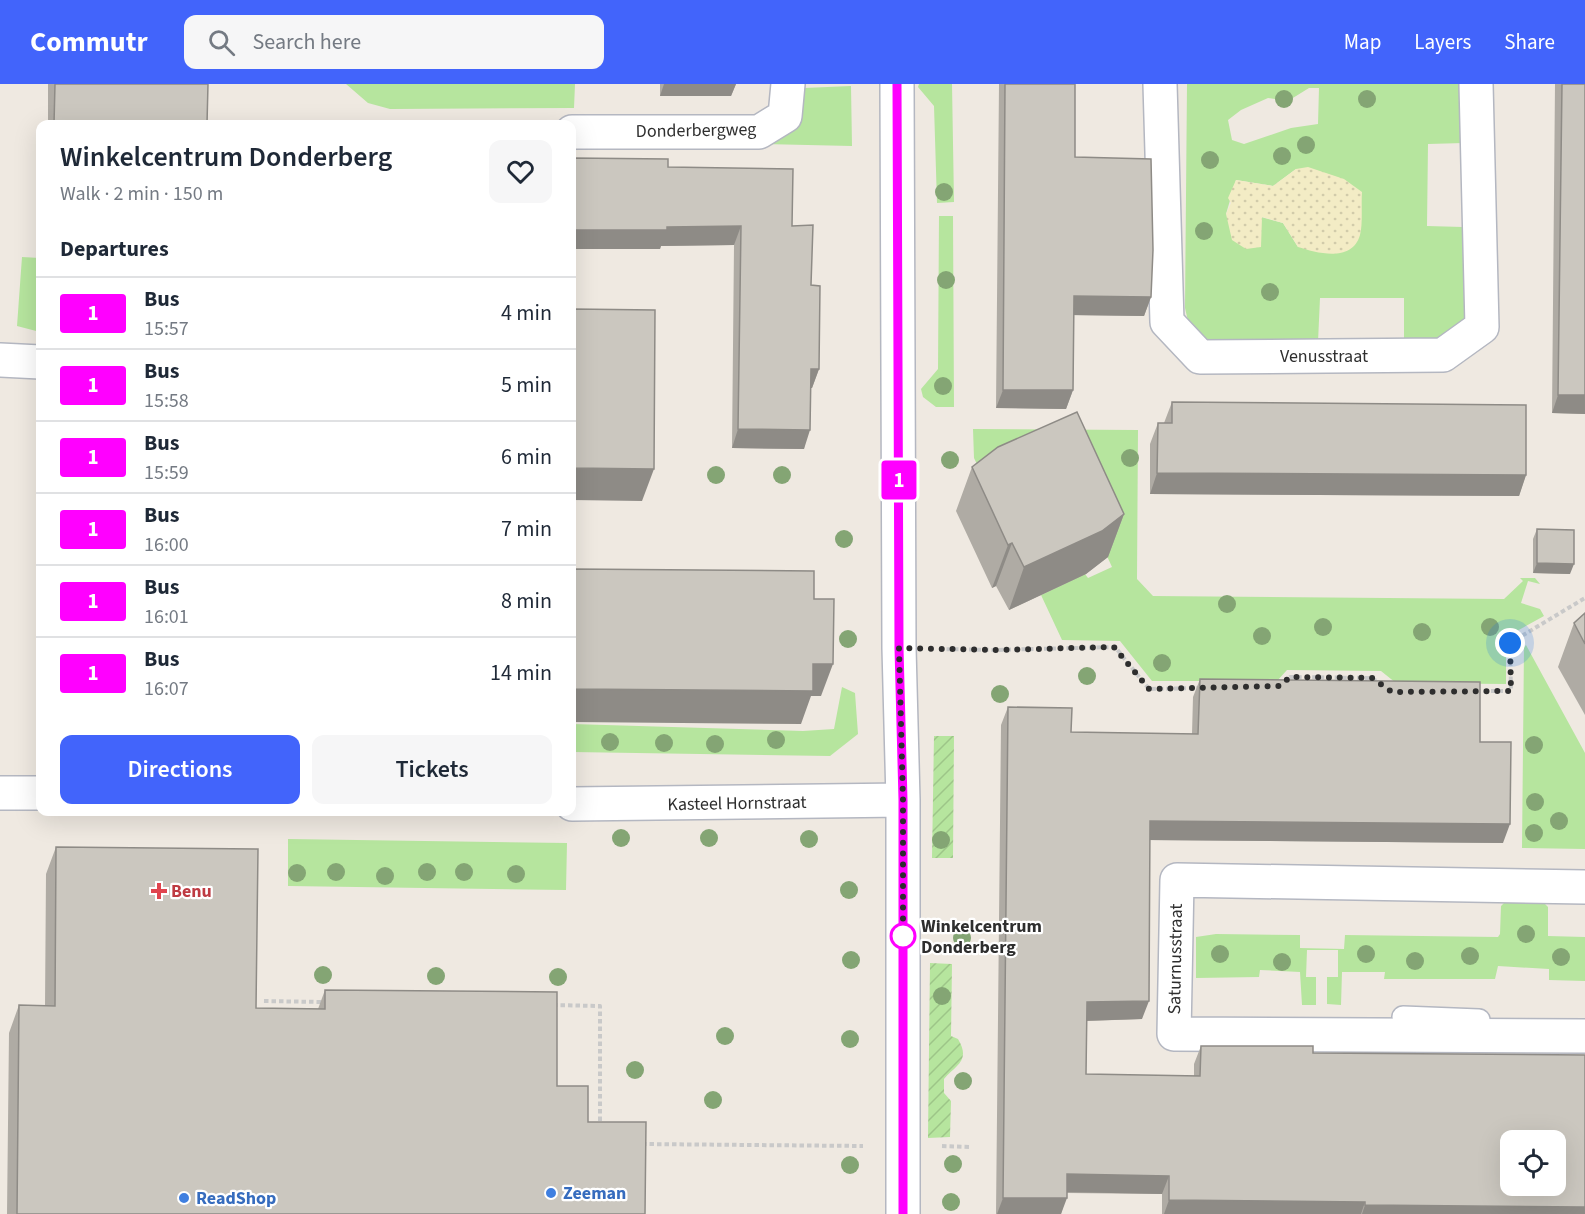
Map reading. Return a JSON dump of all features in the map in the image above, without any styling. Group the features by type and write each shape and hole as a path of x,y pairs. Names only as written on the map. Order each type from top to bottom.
{"street":[{"name":"Donderbergweg","path":"576,132 759,132 785,116 788,84"},
{"path":"897,84 899,648 903,800 903,1214"},
{"name":"Venusstraat","path":"1160,84 1167,322 1200,357 1212,357 1443,355 1482,327 1476,84"},
{"path":"0,360 36,362"},
{"path":"0,793 36,793"},
{"name":"Kasteel Hornstraat","path":"576,804 903,800"},
{"name":"Saturnusstraat","path":"1585,887 1177,880 1174,1034 1585,1036"}],"lane":[{"path":"1403,1017 1585,1023"}],"path":[{"path":"1475,691 1511,691 1510,643 1585,598"},
{"path":"899,648 996,650 1114,647 1149,689 1209,687"},
{"path":"1280,686 1290,677 1372,678 1386,687"},
{"path":"264,1001 326,1002"},
{"path":"301,1013 302,1002"},
{"path":"553,1005 600,1005 600,1132"},
{"path":"635,1144 971,1147"}],"green space":[{"path":"346,84 575,84 574,108 390,109 368,103"},
{"path":"919,84 952,84 954,202 937,203 934,106 918,87"},
{"path":"1187,84 1474,84 1464,143 1428,144 1427,226 1463,227 1472,310 1456,339 1404,340 1404,298 1320,298 1318,342 1214,342 1195,333 1188,321 1185,308","holes":["1309,88 1319,88 1318,124 1291,128 1244,144 1232,140 1228,120 1241,110 1268,98 1288,101","1296,169 1298,247 1283,223 1261,217 1226,214 1236,180 1273,186"]},
{"path":"851,86 852,146 763,144 783,132 803,107 804,88"},
{"path":"939,216 953,216 954,407 936,407 923,397 921,389 938,369"},
{"path":"22,257 36,258 36,331 17,326"},
{"path":"973,429 1138,430 1137,579 1153,596 1504,599 1523,581 1520,578 1535,578 1540,584 1528,581 1521,603 1540,609 1544,616 1506,637 1506,684 1396,683 1381,671 1287,670 1277,681 1152,681 1120,641 1062,640 1041,595 1085,574 1088,578 1112,567 1072,480 984,479 974,458"},
{"path":"1526,645 1585,753 1585,849 1522,848 1524,647"},
{"path":"842,687 855,693 858,734 830,756 576,752 576,724 803,731 834,729"},
{"path":"934,736 954,736 953,858 932,858"},
{"path":"288,839 567,843 566,890 288,886"},
{"path":"1504,903 1544,903 1548,907 1548,936 1585,937 1585,981 1549,980 1549,969 1498,966 1495,979 1384,979 1385,972 1342,972 1341,1005 1327,1004 1327,977 1338,977 1338,950 1307,950 1306,977 1316,977 1316,1005 1302,1005 1300,972 1260,970 1259,977 1196,978 1196,937 1216,934 1300,935 1300,948 1344,949 1345,935 1498,937 1501,906"},
{"path":"930,963 952,964 951,1036 958,1039 963,1053 960,1062 944,1079 944,1093 951,1101 950,1137 928,1138"}],"sand":[{"path":"1308,167 1344,179 1362,192 1360,235 1350,250 1333,254 1298,247 1283,223 1262,217 1261,247 1246,249 1232,240 1226,214 1231,203 1228,198 1236,180 1273,186 1296,169"}],"building":[{"path":"55,84 208,84 207,120 54,120"},
{"path":"1005,84 1075,84 1075,157 1151,159 1153,250 1151,297 1074,296 1073,390 1003,390"},
{"path":"1562,84 1585,84 1585,395 1558,395"},
{"path":"576,158 668,159 668,167 793,169 792,226 813,225 811,285 820,286 819,369 811,369 810,430 738,429 741,226 667,227 667,230 576,230"},
{"path":"576,309 655,310 654,469 576,468"},
{"path":"1172,402 1526,405 1526,475 1157,473 1158,423 1172,423"},
{"path":"1077,412 1124,514 1102,531 1024,567 1012,543 1008,545 972,467 998,447"},
{"path":"1537,529 1574,530 1574,564 1537,563"},
{"path":"576,569 814,571 814,599 834,599 833,664 813,664 813,691 576,689"},
{"path":"1585,613 1585,644 1574,623"},
{"path":"1200,679 1480,682 1480,742 1511,742 1510,824 1150,821 1149,1001 1087,1002 1086,1074 1200,1076 1201,1046 1313,1046 1313,1053 1585,1055 1585,1207 1169,1200 1169,1176 1067,1174 1067,1198 1003,1198 1008,707 1072,708 1071,732 1198,734"},
{"path":"56,847 258,849 256,1008 325,1009 325,990 557,992 557,1086 588,1086 588,1122 646,1122 645,1214 17,1214 19,1005 55,1006"}],"bus line":[{"name":"1","path":"897,84 899,648 903,800 903,1214"}],"place":[{"name":"Benu","path":"159,891"},
{"name":"Winkelcentrum Donderberg","path":"903,936"},
{"name":"Zeeman","path":"551,1193"},
{"name":"ReadShop","path":"184,1198"}],"route":[{"path":"903,936 903,938 903,800 899,648 996,650 1114,647 1149,689 1280,686 1290,677 1372,678 1392,692 1511,691 1510,643"}]}
